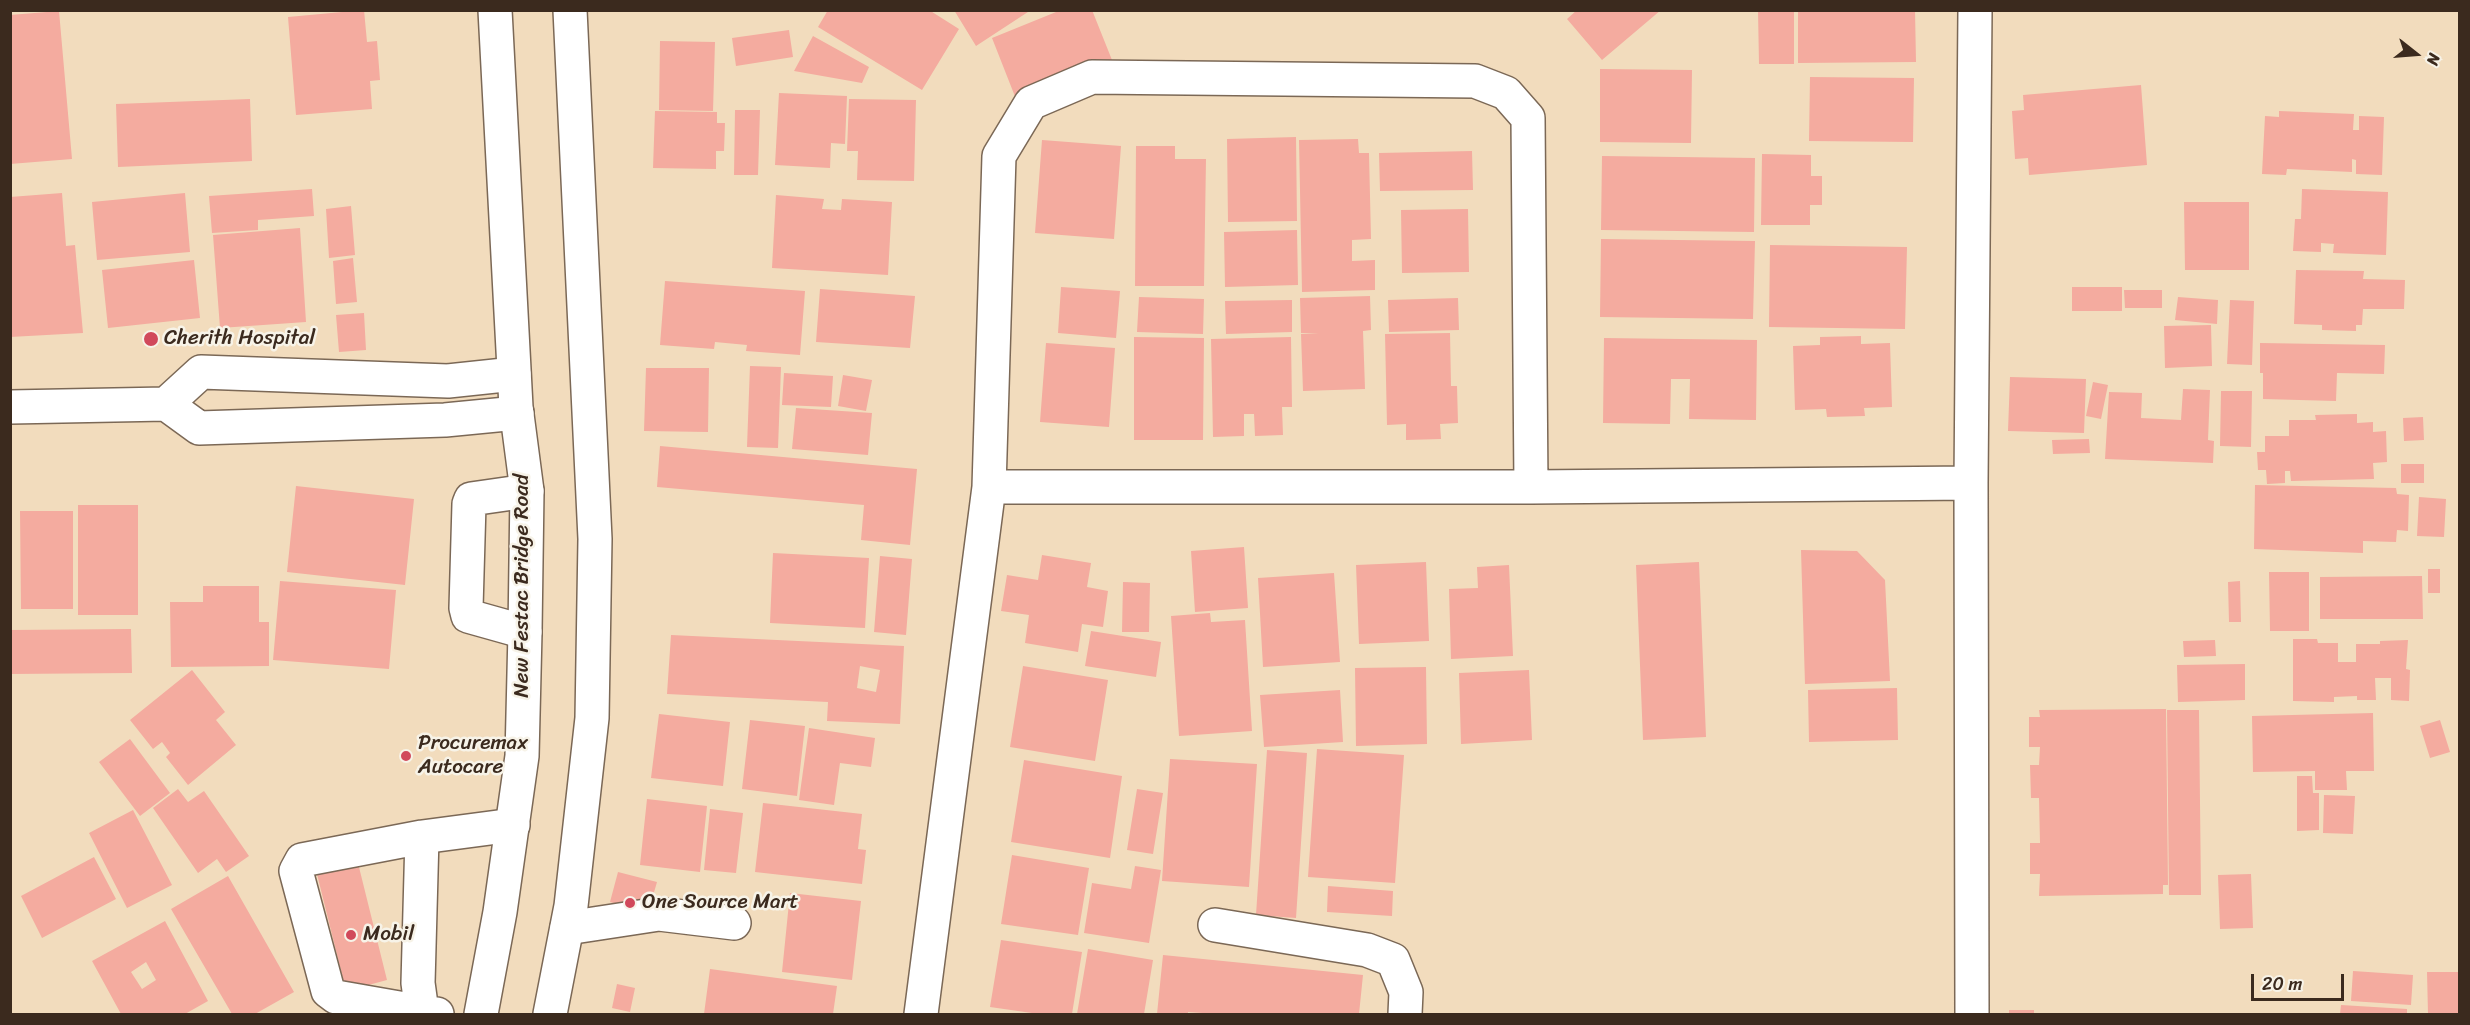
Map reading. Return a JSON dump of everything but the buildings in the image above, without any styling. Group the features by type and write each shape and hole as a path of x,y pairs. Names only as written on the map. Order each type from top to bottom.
{"street":[{"name":"New Festac Bridge Road","path":"481,1014 513,825 522,756 527,491 514,374 495,10"},
{"path":"550,1014 567,928 592,718 595,539 570,10"},
{"path":"1972,1014 1971,483 1975,10"},
{"path":"921,1014 989,487 999,156 1031,103 1092,77 1475,81 1506,93 1528,118 1531,487"},
{"path":"166,404 201,372 448,381 514,374"},
{"path":"10,407 166,404 200,428 445,420 517,413"},
{"path":"989,487 1531,487 1971,483"},
{"path":"525,632 468,616 466,608 471,499 527,491"},
{"path":"422,837 418,983 429,1013 336,997 328,991 297,871 302,860 422,837 513,825"},
{"path":"567,928 659,914 734,923"},
{"path":"1215,925 1367,950 1393,960 1406,993 1405,1014"}],"place":[{"name":"Cherith Hospital","path":"151,339"},
{"name":"Procuremax Autocare","path":"406,756"},
{"name":"One Source Mart","path":"630,903"},
{"name":"Mobil","path":"351,935"}]}
